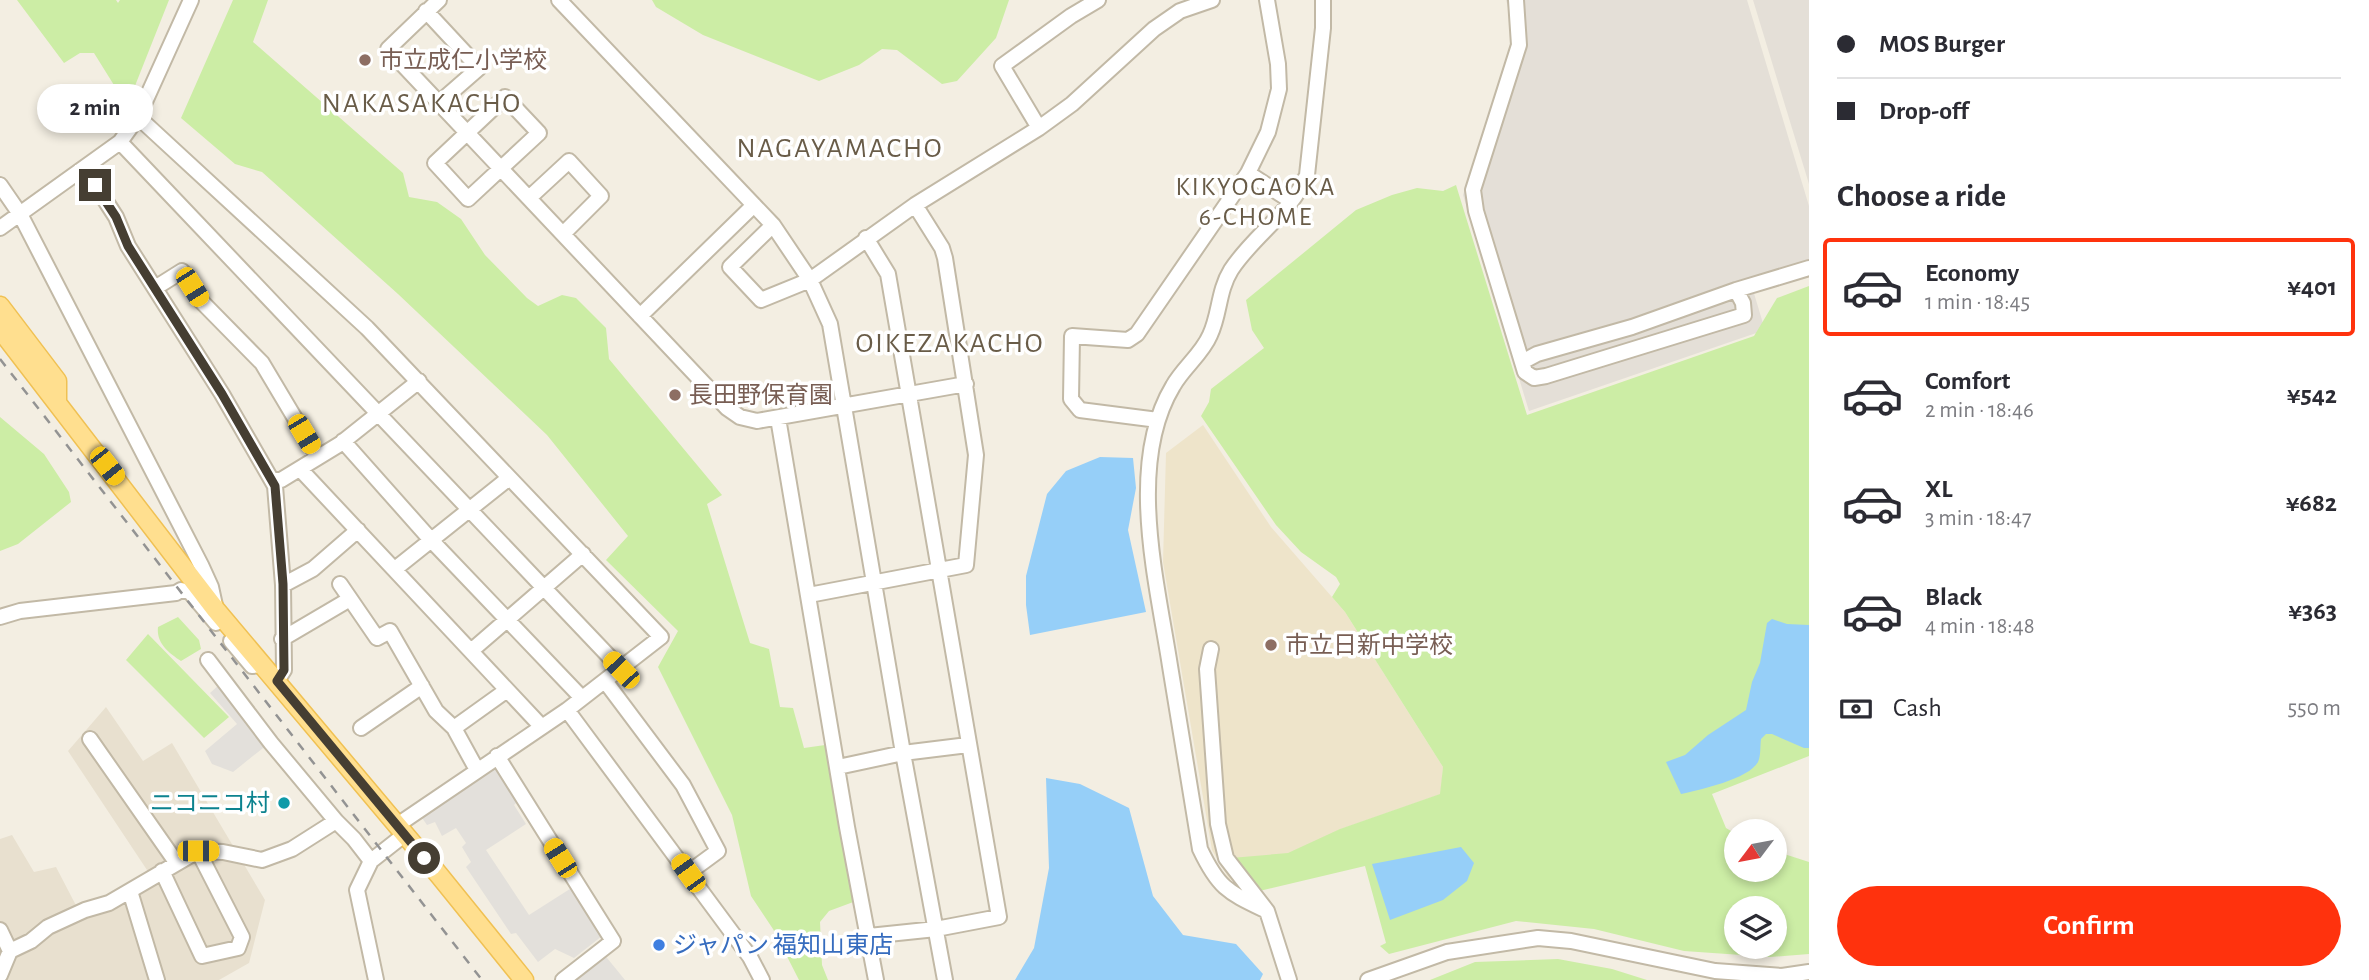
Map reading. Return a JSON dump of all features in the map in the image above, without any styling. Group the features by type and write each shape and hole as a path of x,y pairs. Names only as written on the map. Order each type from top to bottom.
{"main road":[{"path":"0,306 57,380 57,402"},
{"path":"0,329 216,610 523,980"}],"street":[{"path":"0,228 120,142 138,117 191,0"},
{"path":"439,0 388,50 640,316 740,417 757,421 778,418 843,404 966,384"},
{"path":"559,0 773,225 810,280 830,324 903,753 945,980"},
{"path":"1039,128 1002,66 1071,16 1098,0"},
{"path":"773,225 730,267 761,300 810,280 915,205 1039,128 1072,104 1154,29 1180,11 1208,0"},
{"path":"1158,420 1080,410 1072,399 1072,336 1128,340 1137,334 1248,173 1268,132 1279,89 1278,64 1267,0"},
{"path":"1267,911 1229,893 1213,877 1200,849 1148,528 1149,464 1158,420 1172,386 1211,334 1221,290 1232,269 1292,201 1307,175 1324,28 1323,0"},
{"path":"1516,0 1519,8 1519,45 1473,190 1476,211 1525,372 1534,378 1546,376 1744,315 1743,303 1736,290"},
{"path":"426,11 479,68 440,102"},
{"path":"505,97 539,133 501,169 468,199 435,163 505,97"},
{"path":"138,117 367,328 662,637 567,710 477,770 400,830 371,861 357,890 376,980"},
{"path":"120,142 621,670"},
{"path":"528,198 569,161 601,196 563,234"},
{"path":"85,169 116,217 128,246 273,480 283,584 284,670 277,681"},
{"path":"1248,173 1292,201"},
{"path":"0,185 20,214 201,565 211,587 216,610"},
{"path":"640,316 754,205"},
{"path":"809,595 966,565 976,455 966,384 942,247 915,205"},
{"path":"866,238 888,274 999,917 936,929 869,936"},
{"path":"1522,362 1537,354 1632,327 1736,290 1809,268"},
{"path":"155,288 182,271 202,302 262,363 318,457"},
{"path":"273,480 281,480 343,441 419,380"},
{"path":"778,418 876,980"},
{"path":"343,441 431,540 582,698"},
{"path":"300,469 541,726"},
{"path":"395,569 509,478"},
{"path":"283,584 313,569 358,530"},
{"path":"471,651 583,554"},
{"path":"340,584 377,638 390,631 436,711 454,728 477,770"},
{"path":"0,617 19,611 176,593 181,590 190,592 252,666 263,665"},
{"path":"282,639 350,599"},
{"path":"1211,649 1207,669 1218,824 1226,858 1267,911 1289,980"},
{"path":"208,660 271,743 371,861"},
{"path":"605,681 683,785 718,851 688,873"},
{"path":"360,729 422,686"},
{"path":"454,728 507,690"},
{"path":"567,710 750,957 762,980"},
{"path":"90,739 176,862"},
{"path":"838,767 903,753 968,745"},
{"path":"498,756 613,941 563,980"},
{"path":"0,975 10,951 31,941 48,928 109,903 198,851 223,852 262,860 292,849 336,821"},
{"path":"162,871 202,956 238,948 242,937 198,851"},
{"path":"130,891 157,980"},
{"path":"0,930 10,951"},
{"path":"1368,980 1447,952 1538,938 1571,940 1714,975 1782,976 1809,972"}],"shaded area":[{"path":"1506,0 1747,0 1809,206 1809,270 1753,290 1765,330 1529,411 1463,195 1515,33"},
{"path":"1753,0 1809,0 1809,184"},
{"name":"市立日新中学校","path":"1203,425 1271,527 1345,612 1443,767 1441,794 1341,829 1265,888 1229,879 1212,850 1163,562 1166,453"},
{"path":"220,684 268,744 233,772 212,764 205,751 237,724 210,693"},
{"path":"106,707 143,761 172,743 265,900 249,963 219,980 0,980 0,839 12,835 34,872 56,867 81,915 151,876 68,751"},
{"path":"494,761 519,800 514,805 526,824 486,850 529,915 573,887 602,928 602,936 574,958 555,949 538,962 516,933 511,934 466,867 471,862 462,847 466,843 456,828 442,836 435,822 427,825 418,812"},
{"path":"603,953 625,980 567,980"}],"green space":[{"path":"17,0 116,0 118,3 120,0 169,0 127,106 94,53 80,53 64,63"},
{"path":"233,0 268,0 253,42 403,173 409,197 437,202 461,219 485,255 538,306 562,295 576,298 606,328 609,359 722,495 707,504 750,643 769,649 780,707 793,708 804,748 825,745 856,901 829,911 820,922 822,965 828,980 799,980 773,929 751,896 732,815 658,667 678,631 606,560 628,536 547,435 398,294 262,172 235,164 181,118"},
{"path":"652,0 1009,0 996,38 957,81 942,84 897,50 882,49 859,65 819,81 703,35 656,7"},
{"path":"1456,185 1527,415 1754,336 1777,298 1809,286 1809,756 1712,794 1724,823 1724,882 1787,882 1787,855 1809,862 1809,954 1787,956 1787,896 1724,896 1724,954 1684,951 1594,929 1516,921 1389,954 1380,946 1386,943 1365,866 1255,892 1231,858 1288,853 1340,829 1440,794 1443,767 1345,612 1332,597 1340,584 1336,577 1301,552 1276,525 1201,416 1209,402 1211,389 1264,348 1252,330 1246,300 1356,210 1417,188 1443,191"},
{"path":"0,417 44,454 69,492 71,502 18,544 0,551"},
{"path":"178,617 199,640 201,649 181,661 164,647 158,633 158,627"},
{"path":"148,634 229,717 204,738 126,660"},
{"path":"1558,959 1612,969 1647,980 1430,980 1475,962"}],"water":[{"path":"1100,457 1133,458 1136,488 1128,530 1146,612 1030,635 1026,576 1047,494 1066,471"},
{"path":"1772,619 1787,624 1809,625 1809,748 1766,734 1761,739 1758,762 1745,774 1681,794 1666,762 1685,755 1708,735 1746,710 1752,682 1760,663 1767,623"},
{"path":"1046,778 1080,784 1129,808 1153,896 1183,935 1236,944 1263,974 1260,980 1015,980 1034,948 1049,868"},
{"path":"1461,847 1474,863 1467,881 1443,900 1390,920 1372,864"}],"railway":[{"path":"0,359 482,980"}],"place":[{"name":"市立成仁小学校","path":"365,60"},
{"name":"長田野保育園","path":"675,395"},
{"name":"市立日新中学校","path":"1271,645"},
{"name":"ニコニコ村","path":"284,803"},
{"name":"ジャパン 福知山東店","path":"659,945"}],"district":[{"name":"NAKASAKACHO","path":"422,102"},
{"name":"NAGAYAMACHO","path":"840,147"},
{"name":"KIKYOGAOKA 6-CHOME","path":"1256,201"},
{"name":"OIKEZAKACHO","path":"950,342"}],"route":[{"path":"95,185 116,217 128,246 222,394 275,486 283,584 284,670 277,681 424,858"}]}
